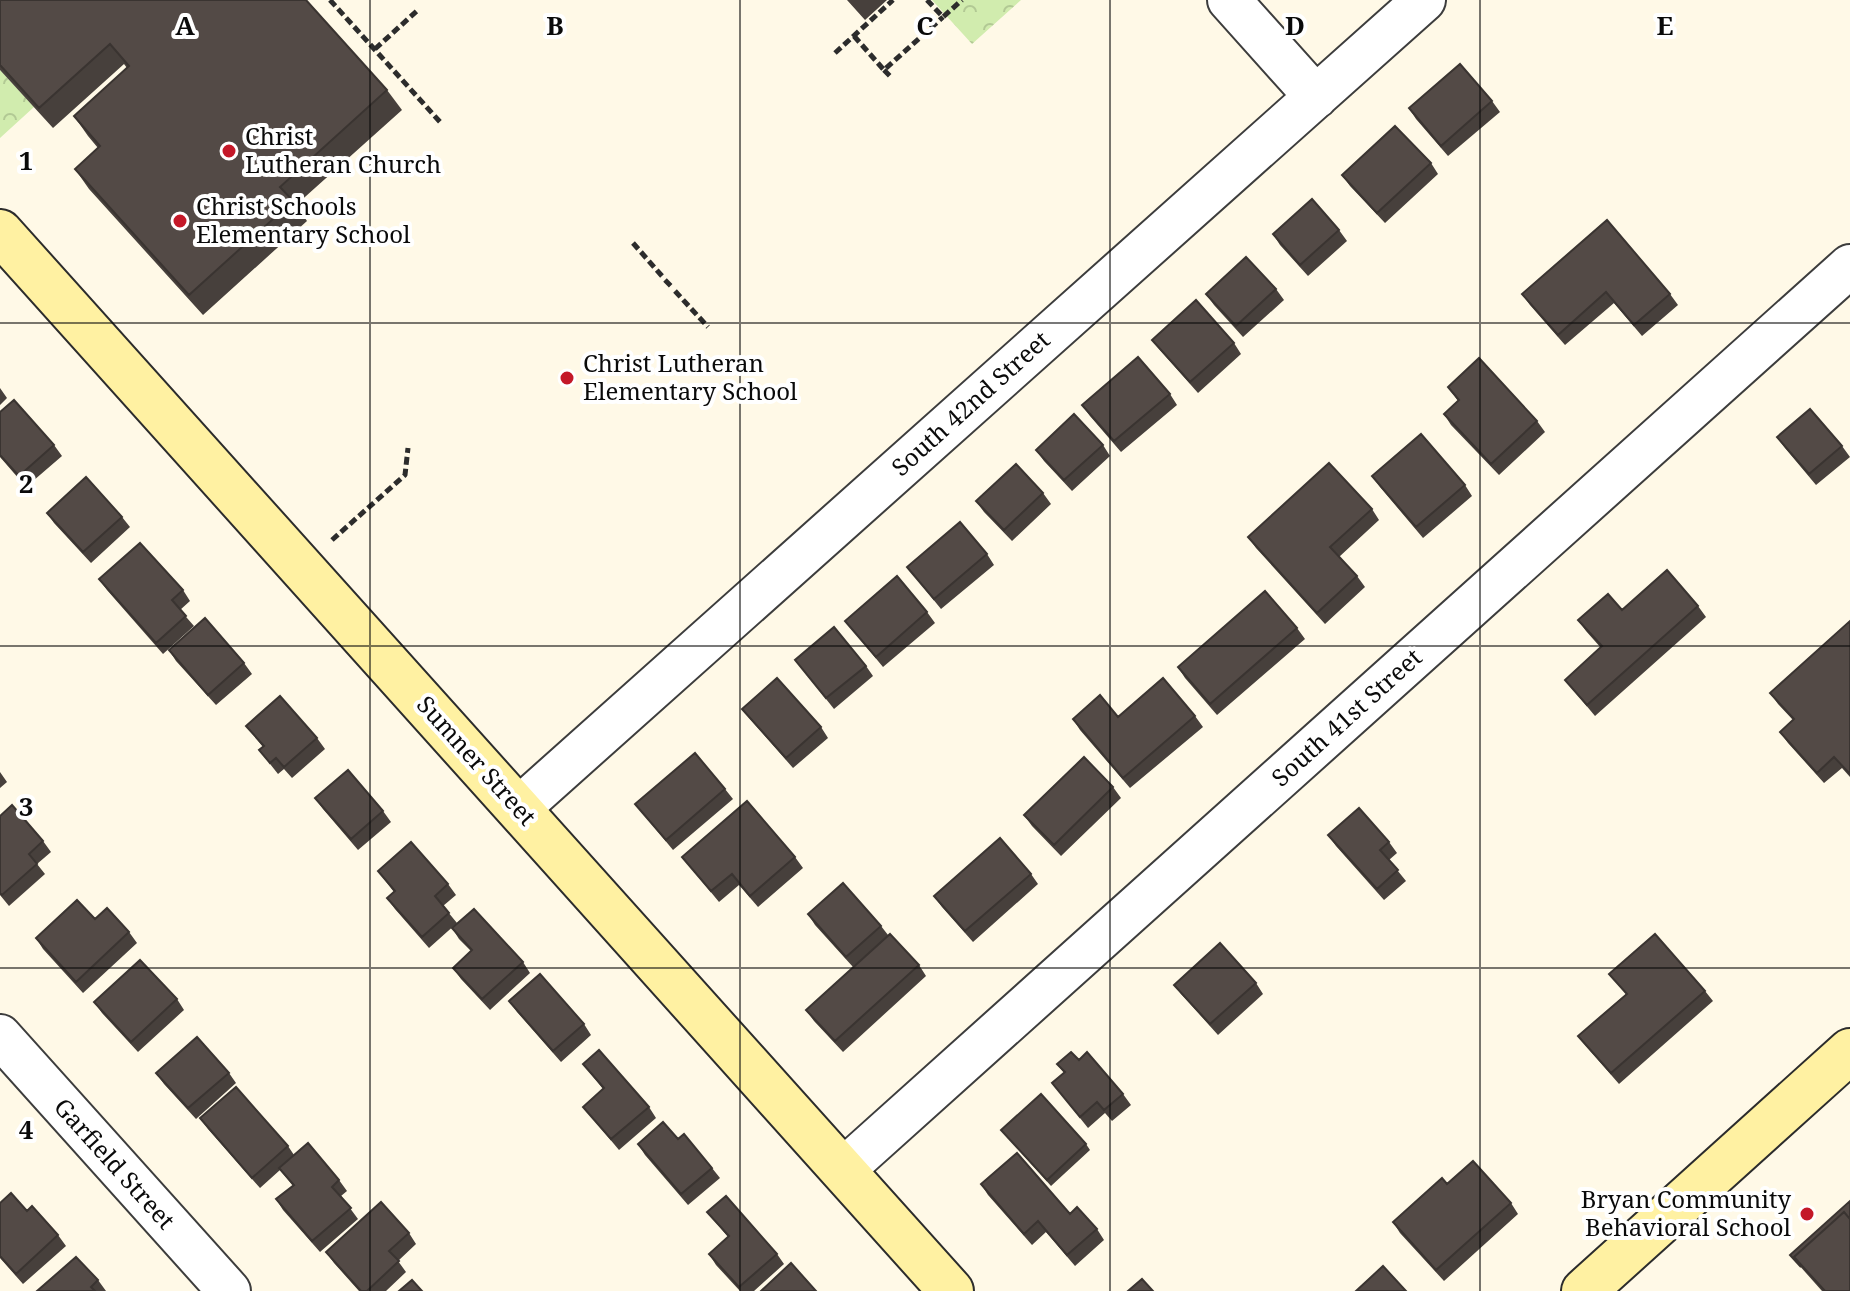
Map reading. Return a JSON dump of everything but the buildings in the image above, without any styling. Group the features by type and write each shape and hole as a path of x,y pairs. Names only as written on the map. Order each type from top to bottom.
{"street":[{"path":"1229,0 1316,97"},
{"name":"South 42nd Street","path":"519,808 1424,0"},
{"name":"Sumner Street","path":"0,232 951,1291"},
{"name":"South 41st Street","path":"843,1170 1850,266"},
{"name":"Garfield Street","path":"0,1036 229,1291"},
{"path":"1584,1291 1850,1051"}],"path":[{"path":"330,0 441,123"},
{"path":"835,53 893,0"},
{"path":"927,0 943,17"},
{"path":"884,70 962,0"},
{"path":"375,49 419,9"},
{"path":"854,36 891,77"},
{"path":"633,243 708,327"},
{"path":"332,540 405,475 408,448"}],"green space":[{"path":"932,0 1021,0 972,44"},
{"path":"0,70 34,107 0,138"}],"place":[{"name":"Christ Lutheran Church","path":"229,151"},
{"name":"Christ Schools Elementary School","path":"180,221"},
{"name":"Christ Lutheran Elementary School","path":"567,378"},
{"name":"Bryan Community Behavioral School","path":"1807,1214"}]}
